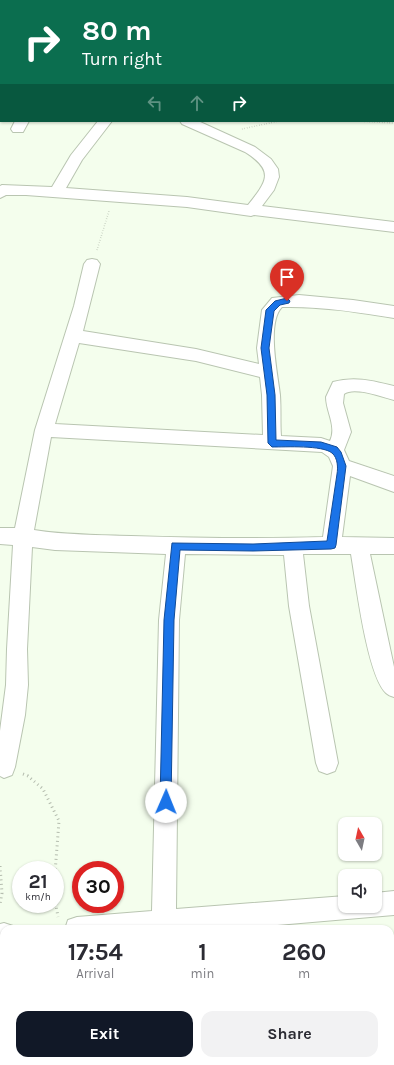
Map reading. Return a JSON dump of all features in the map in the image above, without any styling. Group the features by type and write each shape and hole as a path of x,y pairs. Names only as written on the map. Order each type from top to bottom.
{"street":[{"path":"56,193 76,158 104,122"},
{"path":"189,122 253,151 260,156 270,169 272,175 271,182 251,211"},
{"path":"0,193 2,190 6,189 187,202 251,211 394,227"},
{"path":"4,767 14,715 17,685 17,649 23,537 44,430 87,291 92,264"},
{"path":"272,443 271,395 265,348 270,310 278,302 287,301 320,302 394,312"},
{"path":"73,336 166,349 239,364 269,373"},
{"path":"334,450 340,440 342,430 334,400 334,394 339,387 346,384 355,385 394,394"},
{"path":"44,430 321,445 334,450 338,454 342,466 331,545"},
{"path":"342,466 394,484"},
{"path":"0,536 23,537 55,542 253,548 331,545 394,546"},
{"path":"164,923 169,620 176,546"},
{"path":"293,546 299,606 327,764"},
{"path":"359,546 381,660 387,677 394,687"},
{"path":"382,904 394,903"},
{"path":"100,925 164,923 338,908"}],"path":[{"path":"214,133 274,122"},
{"path":"376,122 394,123"},
{"path":"92,264 113,197"},
{"path":"4,767 28,776 43,789 59,821 56,861"},
{"path":"0,866 2,893 0,904"},
{"path":"62,913 68,925"}],"route":[{"path":"166,802 169,620 176,546 253,548 331,545 342,474 342,466 338,454 334,450 321,445 272,443 271,395 265,348 270,310 278,302 287,301"}]}
